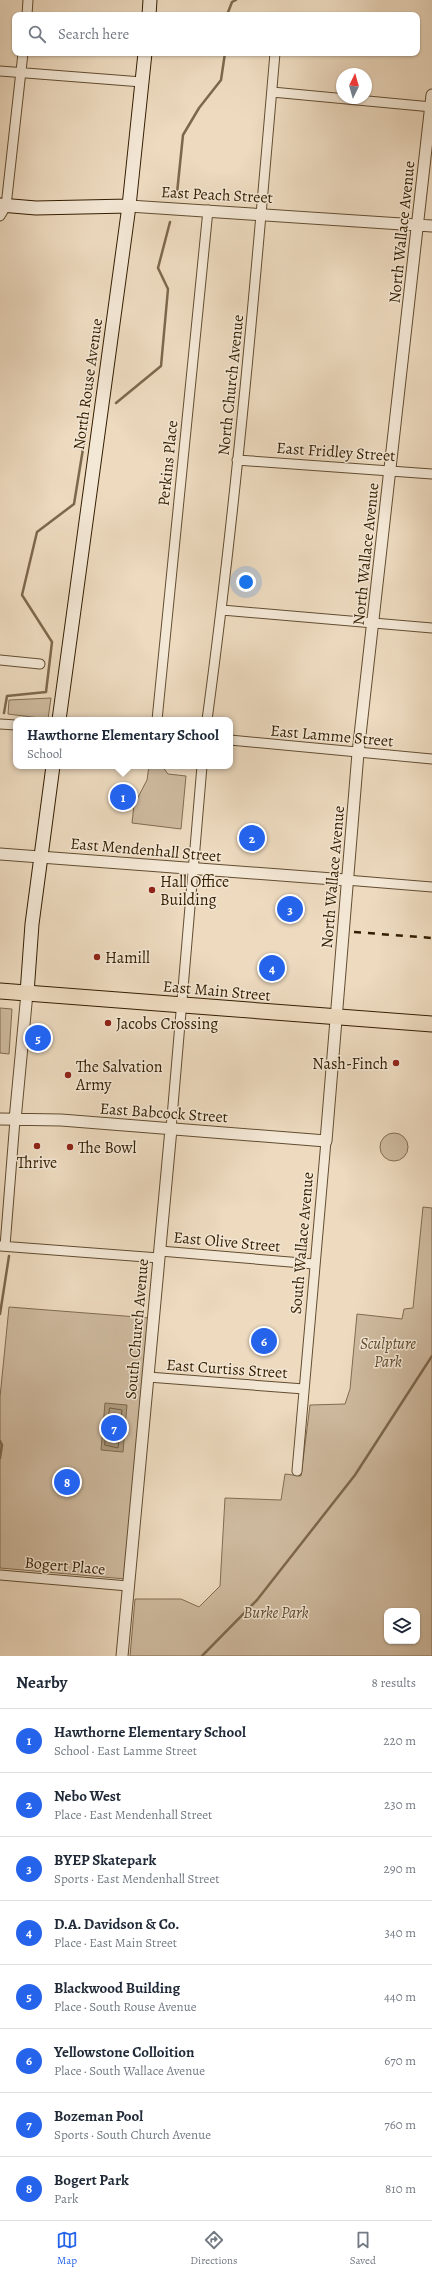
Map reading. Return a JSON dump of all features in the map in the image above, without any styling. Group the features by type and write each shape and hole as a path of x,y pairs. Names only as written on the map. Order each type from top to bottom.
{"highway":[{"name":"East Main Street","path":"0,991 337,1018 432,1024"}],"main road":[{"path":"149,12 150,0"},
{"name":"North Rouse Avenue","path":"58,717 129,206 145,56"},
{"name":"East Peach Street","path":"2,209 129,206"},
{"path":"27,993 32,924 53,769"}],"street":[{"path":"27,12 28,0"},
{"path":"2,209 23,56"},
{"name":"North Church Avenue","path":"207,717 222,610 238,460 262,214 275,56"},
{"path":"0,71 142,82"},
{"path":"272,92 431,107"},
{"name":"North Wallace Avenue","path":"337,1018 346,880 358,753 432,95"},
{"name":"East Peach Street","path":"129,206 208,210 432,226"},
{"name":"Perkins Place","path":"157,717 208,210"},
{"name":"East Fridley Street","path":"238,460 432,474"},
{"path":"222,610 432,628"},
{"path":"0,660 40,664"},
{"path":"0,724 13,725"},
{"name":"East Lamme Street","path":"233,740 432,759"},
{"path":"182,1005 192,869 202,769"},
{"name":"East Mendenhall Street","path":"0,854 432,887"},
{"path":"2,1246 27,993"},
{"name":"South Church Avenue","path":"122,1656 182,1005"},
{"name":"South Wallace Avenue","path":"297,1471 314,1264 337,1018"},
{"name":"East Babcock Street","path":"0,1119 61,1120 326,1141"},
{"name":"East Olive Street","path":"2,1246 314,1264"},
{"name":"East Curtiss Street","path":"148,1377 304,1389"},
{"name":"Bogert Place","path":"0,1575 128,1586"}],"green space":[{"path":"51,698 48,717 32,717 8,714 9,700"},
{"path":"149,769 164,769 168,774 186,776 181,829 132,823 134,805 147,780"},
{"path":"0,1008 12,1009 9,1054 0,1053"},
{"path":"394,1133 404,1137 408,1147 404,1157 394,1161 384,1157 380,1147 384,1137"},
{"path":"423,1207 432,1208 432,1656 130,1656 135,1599 181,1599 199,1607 220,1586 225,1498 281,1500 285,1474 301,1476 310,1405 345,1404 350,1389 357,1314 402,1319 404,1309 413,1308"},
{"path":"9,1307 150,1318 126,1579 0,1568 0,1397"}],"water":[{"path":"105,1403 127,1405 123,1452 101,1450"}],"waterway":[{"path":"228,12 232,2 236,0"},
{"path":"177,193 183,135 199,108 221,80 225,56"},
{"path":"116,403 161,366 168,289 158,268 170,222"},
{"path":"4,713 7,696 46,692 52,642 22,595 37,532 74,504 89,412"},
{"path":"0,1314 9,1256"},
{"path":"202,1656 257,1600 355,1475 432,1356"},
{"path":"0,1441 2,1445 0,1458"}],"railway":[{"path":"354,932 432,938"}],"place":[{"name":"Hawthorne Elementary School","path":"123,797"},
{"name":"Nebo West","path":"252,838"},
{"name":"Hall Office Building","path":"152,890"},
{"name":"BYEP Skatepark","path":"290,909"},
{"name":"Hamill","path":"97,957"},
{"name":"D.A. Davidson & Co.","path":"272,968"},
{"name":"Jacobs Crossing","path":"108,1023"},
{"name":"Blackwood Building","path":"38,1038"},
{"name":"Nash-Finch","path":"396,1063"},
{"name":"The Salvation Army","path":"68,1075"},
{"name":"Thrive","path":"37,1146"},
{"name":"The Bowl","path":"70,1147"},
{"name":"Yellowstone Colloition","path":"264,1341"},
{"name":"Bozeman Pool","path":"114,1428"},
{"name":"Bogert Park","path":"67,1482"}],"park label":[{"name":"Sculpture Park","path":"388,1352"},
{"name":"Burke Park","path":"276,1612"}]}
